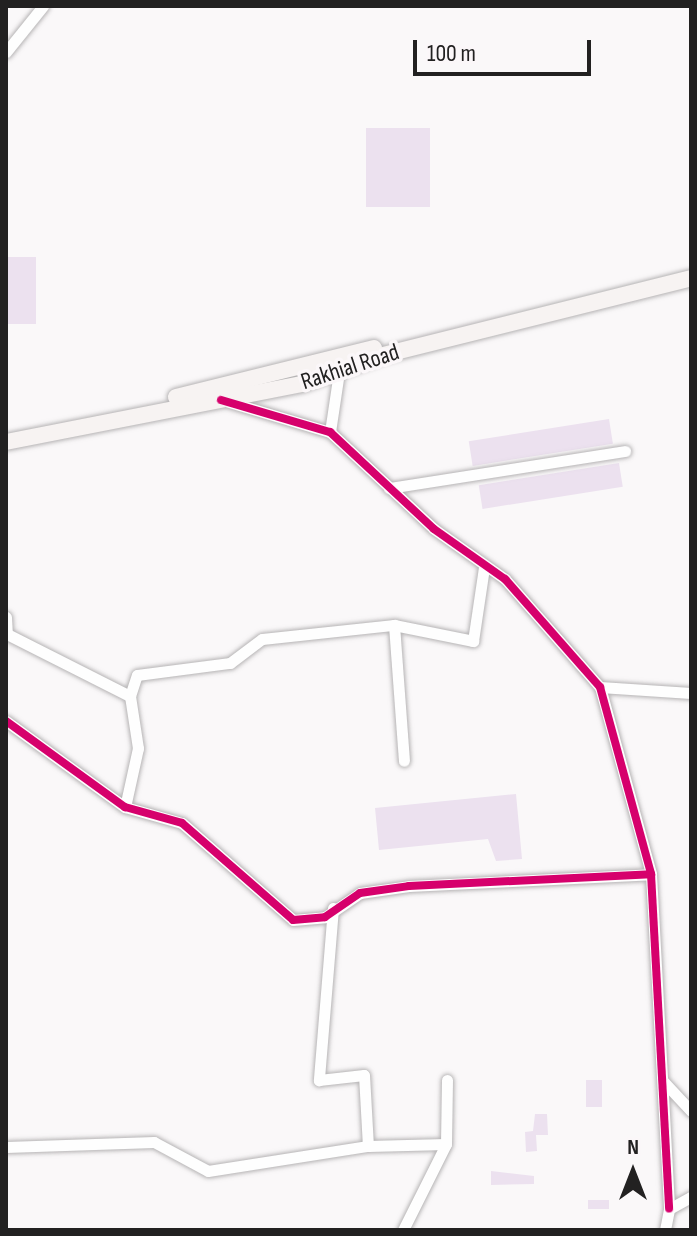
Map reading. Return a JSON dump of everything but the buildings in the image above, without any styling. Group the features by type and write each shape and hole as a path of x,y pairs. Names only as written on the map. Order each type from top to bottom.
{"main road":[{"name":"Rakhial Road","path":"6,434 307,369 691,268"},
{"name":"Rakhial Road","path":"6,442 221,400 339,372 691,278"}],"street":[{"path":"6,52 43,6"},
{"path":"330,432 339,372"},
{"path":"221,400 330,432 389,488 484,567 505,579 600,687 651,874 669,1209 665,1230"},
{"path":"389,488 625,451"},
{"path":"125,807 138,748 130,696 137,675 230,663 262,639 394,625 473,641 484,567"},
{"path":"6,617 7,634 130,696"},
{"path":"394,625 404,761"},
{"path":"600,687 691,693"},
{"path":"6,721 125,807 182,823 293,920 325,917 334,904 409,886 651,874"},
{"path":"334,904 319,1080 364,1075 368,1146"},
{"path":"403,1230 446,1144 447,1080"},
{"path":"663,1081 691,1111"},
{"path":"6,1147 154,1142 208,1171 368,1146 446,1144"},
{"path":"669,1209 691,1197"}],"cycle path":[{"path":"221,400 330,432 434,529 505,579 600,687 651,874 669,1209"},
{"path":"6,721 125,807 182,823 293,920 325,917 360,893 409,886 651,874"}]}
